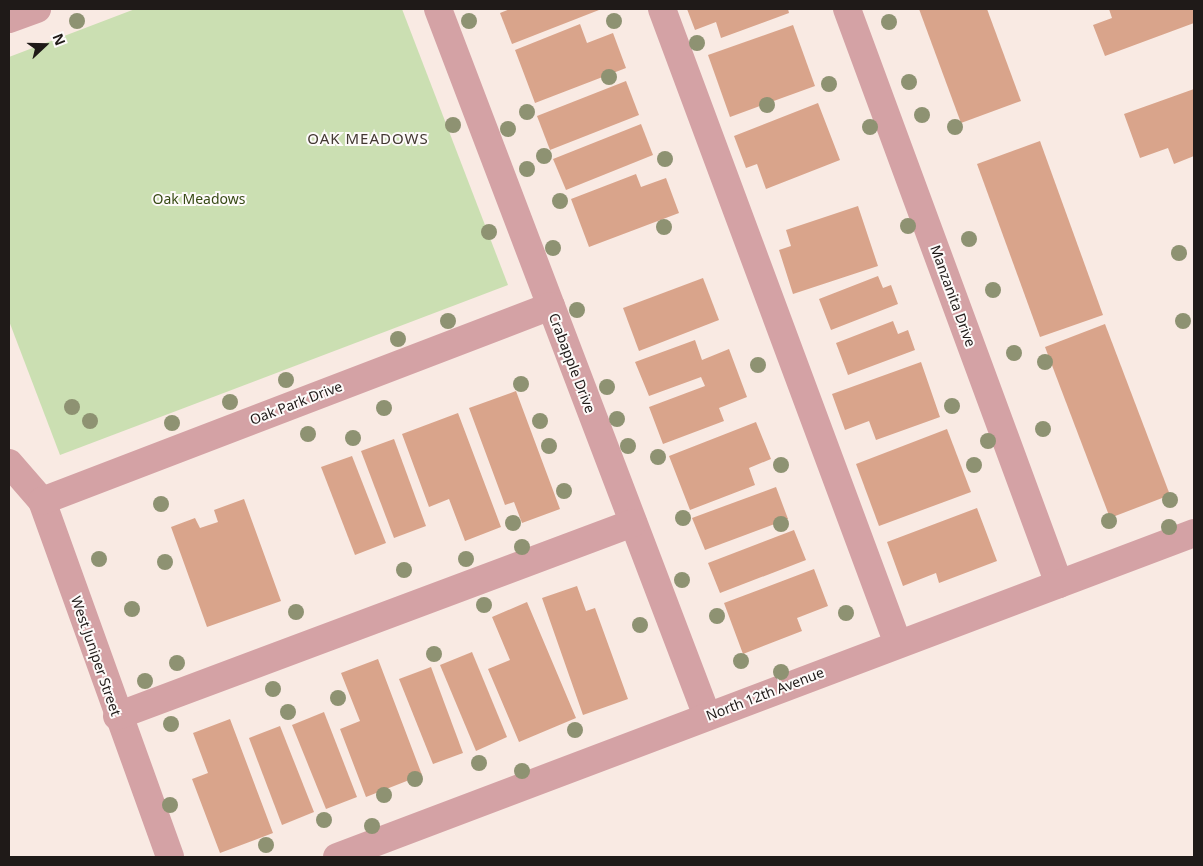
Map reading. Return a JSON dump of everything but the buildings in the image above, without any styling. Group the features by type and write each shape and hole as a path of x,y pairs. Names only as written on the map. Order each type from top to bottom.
{"street":[{"path":"9,20 37,9"},
{"name":"Crabapple Drive","path":"438,9 707,716"},
{"path":"662,9 898,644"},
{"name":"Manzanita Drive","path":"847,9 1059,584"},
{"name":"Oak Park Drive","path":"42,501 551,306"},
{"name":"West Juniper Street","path":"9,463 42,501 117,716 170,857"},
{"path":"117,716 633,523"},
{"name":"North 12th Avenue","path":"337,857 1194,533"}],"green space":[{"name":"Oak Meadows","path":"135,9 402,9 508,285 60,455 9,321 9,57"}],"district":[{"name":"OAK MEADOWS","path":"368,139"}]}
